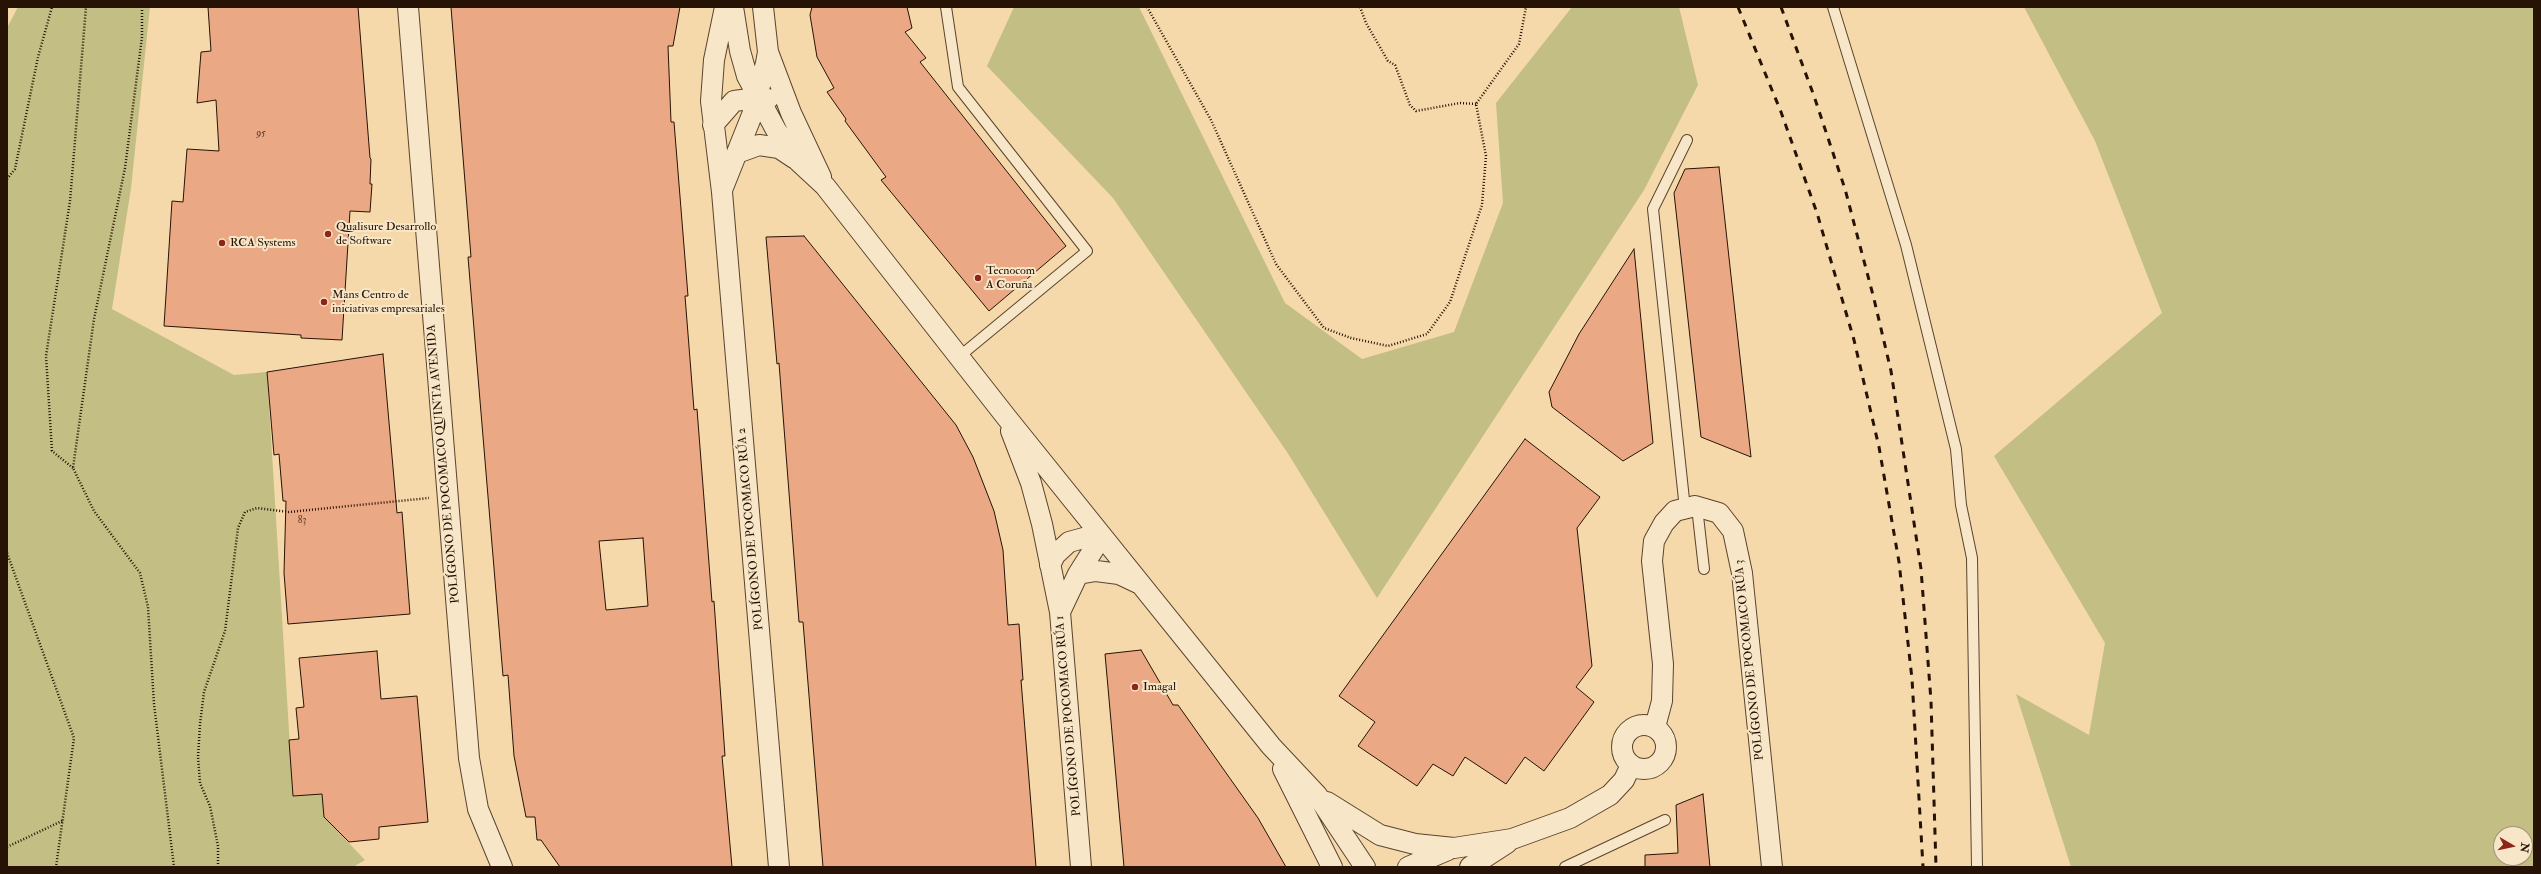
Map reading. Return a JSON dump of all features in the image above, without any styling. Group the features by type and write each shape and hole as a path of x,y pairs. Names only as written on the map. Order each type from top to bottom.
{"street":[{"name":"POLÍGONO DE POCOMACO QUINTA AVENIDA","path":"408,7 468,758 478,809 502,867"},
{"name":"POLÍGONO DE POCOMACO RÚA 2","path":"725,7 714,60 711,101 722,192 780,867"},
{"path":"734,7 740,51 747,76 757,98 798,161"},
{"path":"763,7 768,52 791,112 825,186"},
{"name":"POLÍGONO DE POCOMACO RÚA 2","path":"722,192 757,98 768,52"},
{"path":"713,125 734,101 766,98 791,112"},
{"path":"737,153 759,145 779,148 798,161 825,186 960,356 1007,418 1271,746 1317,796 1365,867"},
{"name":"POLÍGONO DE POCOMACO RÚA 1","path":"1007,418 1030,483 1060,612 1081,867"},
{"path":"1655,727 1662,701 1663,664 1652,561 1654,541 1675,511 1691,508"},
{"name":"POLÍGONO DE POCOMACO RÚA 3","path":"1691,508 1719,513 1733,531 1742,573 1772,867"},
{"path":"1050,565 1055,555 1070,542 1092,536 1102,536"},
{"path":"1060,612 1078,574 1102,536"},
{"path":"1078,574 1096,571 1119,574 1141,584"},
{"path":"1645,725 1655,727 1664,736 1667,749 1663,760 1652,768 1641,769 1631,765 1623,750 1624,738 1631,729 1645,725"},
{"path":"1271,746 1332,867"},
{"path":"1408,867 1454,848 1512,839 1570,818 1610,796 1624,780 1631,765"},
{"path":"1317,796 1380,835 1415,844 1454,848"},
{"path":"1305,812 1347,867"},
{"path":"1470,867 1512,839"}],"lane":[{"path":"946,7 958,88 1087,251 960,356"},
{"path":"1833,7 1906,245 1956,449 1960,505 1972,558 1977,867"},
{"path":"1687,140 1654,209 1691,508 1704,569"},
{"path":"1565,867 1665,820"}],"path":[{"path":"7,179 15,169 38,57 52,7"},
{"path":"86,7 70,201 46,356 52,452 73,468 94,511 140,573 148,607 154,704 174,867"},
{"path":"73,468 94,319 125,168 142,37 142,7"},
{"path":"1147,7 1211,120 1276,264 1324,328 1351,338 1388,346 1427,334 1450,302 1482,205 1486,156 1476,104 1519,44 1526,7"},
{"path":"1360,7 1366,23 1388,61 1395,65 1410,106 1416,111 1460,103 1476,104"},
{"path":"218,867 218,846 210,806 200,783 198,758 200,724 204,692 225,631 238,528 245,512 257,508 289,512 447,496"},
{"path":"7,553 74,738 64,820 56,867"},
{"path":"7,847 64,820"}],"shaded area":[{"path":"18,7 150,7 131,188 112,309 234,375 267,372 293,796 322,794 324,817 365,860 353,867 7,867 7,28"},
{"path":"1014,7 1139,7 1285,303 1362,359 1454,332 1503,203 1496,103 1572,7 1679,7 1698,85 1644,190 1377,598 1287,452 1113,198 987,66"},
{"path":"2024,7 2534,7 2534,867 2071,867 2016,694 2089,735 2105,643 1994,456 2162,313 2095,141"}],"building":[{"path":"208,7 358,7 371,159 370,184 372,184 370,212 350,211 342,340 301,338 301,335 164,326 172,201 183,202 187,149 219,151 216,100 197,103 201,52 211,51"},
{"path":"451,7 680,7 673,46 668,46 671,122 674,122 688,296 685,296 694,410 697,409 712,602 714,601 725,756 722,756 732,867 560,867 541,840 537,840 535,817 526,817 514,756 508,675 503,676 468,257 471,257","holes":["643,538 648,606 606,610 599,541"]},
{"path":"812,7 907,7 912,28 905,32 926,58 920,62 1066,246 989,311 881,180 886,177 845,121 846,119 827,92 834,88 817,57 810,15"},
{"path":"1719,167 1751,457 1701,437 1674,193 1685,169"},
{"path":"804,236 956,425 973,457 994,511 1003,550 1008,625 1019,624 1023,680 1021,680 1036,867 823,867 803,622 799,622 779,363 777,364 766,237"},
{"path":"1634,249 1653,443 1623,461 1552,407 1549,392 1579,334"},
{"path":"383,354 397,513 402,512 410,614 288,624 284,573 286,501 283,501 279,454 274,455 267,372"},
{"path":"1525,439 1600,497 1577,528 1592,666 1576,687 1594,702 1544,771 1525,757 1506,784 1465,757 1453,776 1433,764 1417,786 1358,746 1375,722 1339,696"},
{"path":"1141,650 1173,705 1178,705 1258,818 1286,867 1124,867 1105,654"},
{"path":"377,651 381,699 417,696 428,822 379,827 379,839 349,842 324,817 322,794 293,796 289,740 299,739 296,708 304,707 299,658"},
{"path":"1703,794 1710,867 1645,867 1645,855 1678,853 1676,805"}],"railway":[{"path":"1738,7 1781,112 1817,213 1854,340 1879,447 1899,562 1912,679 1923,867"},
{"path":"1781,7 1814,96 1845,189 1891,371 1921,569 1931,701 1936,867"}],"place":[{"name":"Qualisure Desarrollo de Software","path":"328,234"},
{"name":"RCA Systems","path":"222,243"},
{"name":"Tecnocom A Coruña","path":"978,278"},
{"name":"Mans Centro de iniciativas empresariales","path":"324,302"},
{"name":"Imagal","path":"1135,687"}]}
